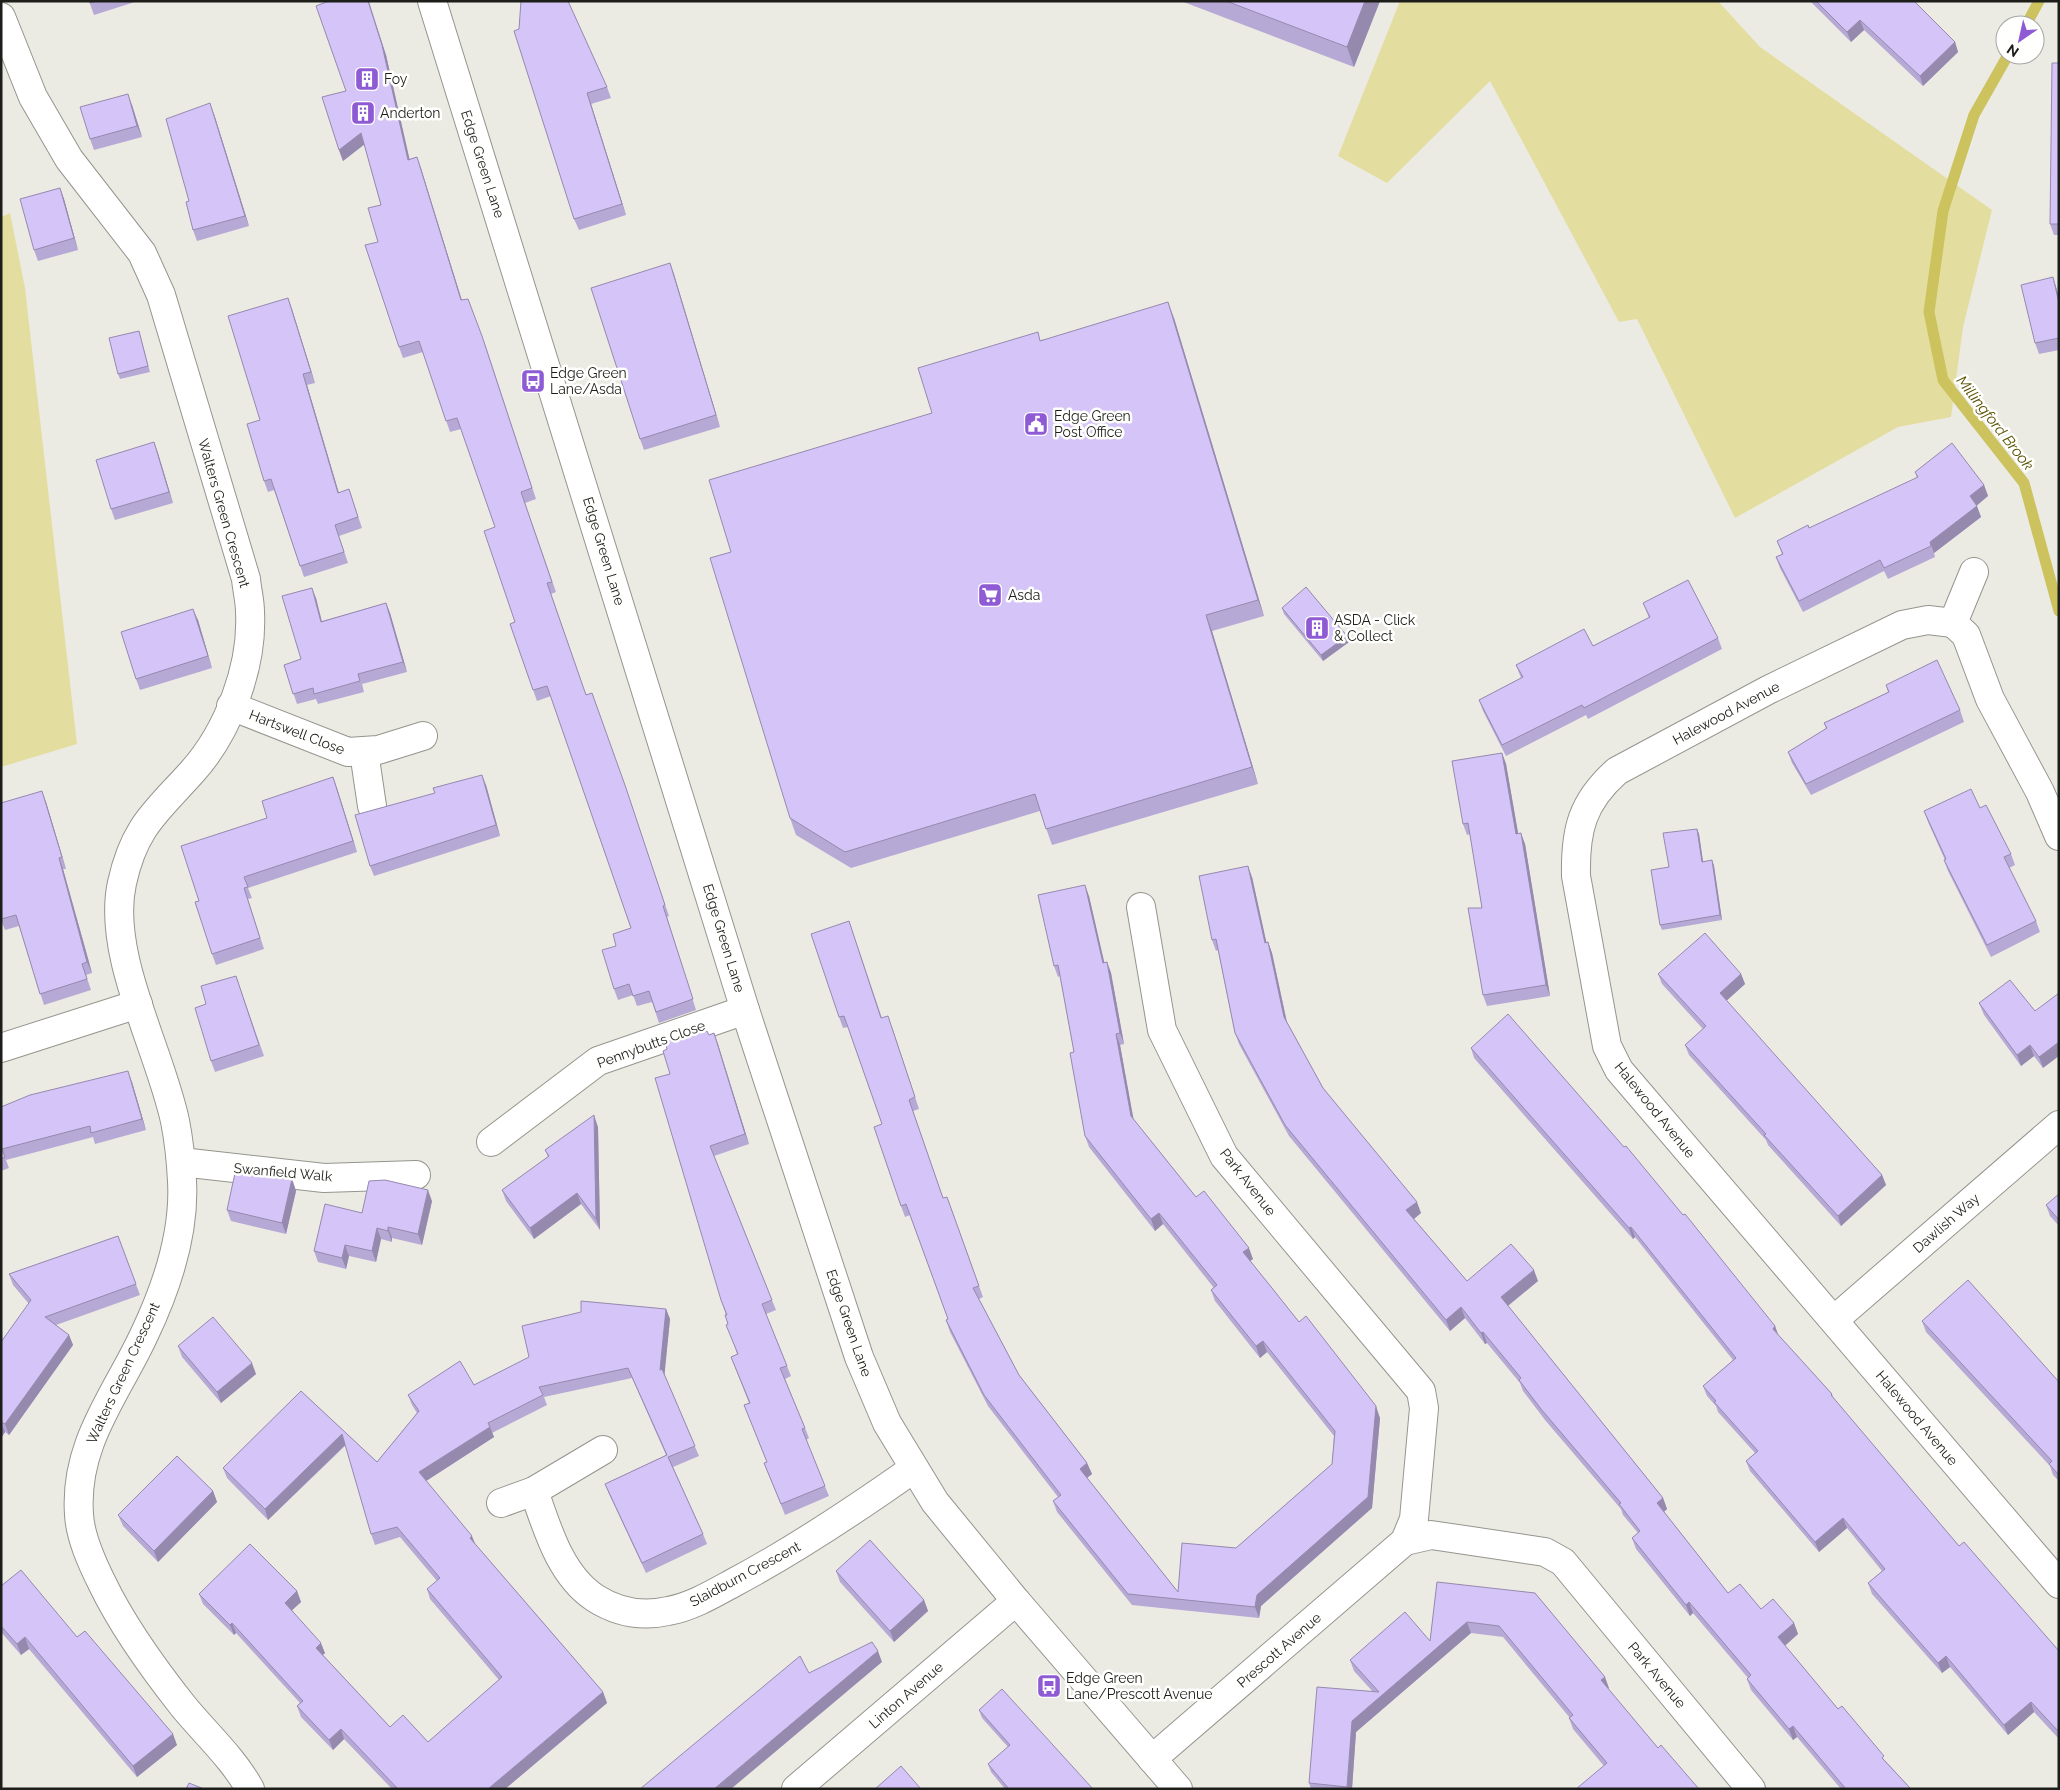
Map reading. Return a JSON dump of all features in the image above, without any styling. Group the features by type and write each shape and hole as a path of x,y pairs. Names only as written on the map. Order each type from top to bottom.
{"street":[{"name":"Edge Green Lane","path":"432,1 745,1010 859,1356 887,1423 913,1469 935,1502 1016,1600 1178,1789"},
{"name":"Walters Green Crescent","path":"3,27 33,97 69,159 142,253 161,295 246,579 251,614 247,656 231,706 219,734 194,770 153,812 142,827 132,849 121,884 120,941 175,1121 181,1162 181,1216 171,1264 144,1334 94,1427 85,1454 78,1516 86,1544 102,1583 127,1627 178,1699 243,1775 250,1789"},
{"path":"1974,572 1953,623 1966,635 1990,699 2040,792 2059,836"},
{"name":"Halewood Avenue","path":"1953,623 1928,620 1902,625 1768,690 1617,771 1600,786 1589,800 1578,832 1575,853 1576,876 1607,1046 1619,1070 2059,1584"},
{"name":"Hartswell Close","path":"231,706 348,752 378,750 423,736"},
{"name":"Hartswell Close","path":"364,752 372,806"},
{"name":"Park Avenue","path":"1141,907 1162,1030 1224,1156 1421,1391"},
{"path":"1,1048 138,1004"},
{"name":"Pennybutts Close","path":"491,1142 598,1061 745,1010"},
{"name":"Dawlish Way","path":"1834,1320 2059,1125"},
{"name":"Swanfield Walk","path":"181,1162 324,1178 416,1175"},
{"name":"Prescott Avenue","path":"1152,1759 1405,1541 1414,1520 1424,1408 1421,1391"},
{"path":"501,1503 534,1491 603,1450"},
{"name":"Slaidburn Crescent","path":"534,1491 550,1538 572,1576 594,1598 623,1611 646,1614 669,1611 699,1601 744,1577 828,1529 913,1469"},
{"name":"Prescott Avenue","path":"1405,1541 1431,1535 1544,1552 1563,1562"},
{"name":"Park Avenue","path":"1563,1562 1751,1789"},
{"name":"Linton Avenue","path":"796,1789 1016,1600"}],"shaded area":[{"path":"1400,1 1718,1 1760,47 1992,210 1963,327 1951,417 1898,427 1735,518 1637,319 1619,322 1490,81 1387,183 1338,156"},
{"path":"10,213 25,288 77,744 1,767 1,217"}],"building":[{"path":"329,1 368,1 382,45 408,160 417,157 461,300 468,299 482,336 532,488 521,492 552,582 547,583 586,695 592,693 626,788 665,905 663,906 693,999 656,1012 649,991 633,996 629,984 614,989 602,950 616,946 613,934 631,928 547,686 533,690 510,624 515,622 484,531 495,527 457,418 446,421 419,341 399,347 365,245 378,242 368,208 381,205 361,133 339,150 322,97 346,91 316,6"},
{"path":"521,1 568,1 607,87 587,93 622,204 574,219 514,31 519,29"},
{"path":"1226,1 1365,1 1347,47"},
{"path":"1816,1 1914,1 1955,42 1920,76 1860,20 1847,32"},
{"path":"2052,63 2059,63 2059,224 2050,224"},
{"path":"128,94 137,126 90,139 80,107"},
{"path":"210,103 245,216 193,230 186,202 189,201 166,119"},
{"path":"60,188 74,238 34,250 20,199"},
{"path":"670,263 716,415 640,439 591,288"},
{"path":"2053,277 2059,303 2059,338 2035,343 2021,285"},
{"path":"288,298 311,372 303,374 338,493 349,489 358,517 335,525 344,552 300,566 271,479 264,481 247,424 260,420 228,316"},
{"name":"Asda","path":"1168,302 1258,600 1206,615 1252,767 1046,829 1035,794 845,852 790,818 710,558 731,552 709,480 932,413 918,368 1038,332 1040,341"},
{"path":"139,331 148,366 118,374 109,338"},
{"path":"154,442 169,492 111,509 96,460"},
{"path":"1952,443 1984,485 1970,496 1977,506 1930,542 1931,546 1884,568 1880,560 1799,601 1776,557 1783,554 1777,541 1808,525 1809,528 1918,477 1915,472"},
{"path":"1688,580 1718,638 1584,708 1582,705 1502,745 1479,700 1523,677 1516,665 1584,629 1593,646 1650,617 1643,603"},
{"name":"ASDA - Click & Collect","path":"1306,587 1347,636 1321,655 1282,608"},
{"path":"312,588 321,622 386,603 403,662 358,674 360,681 314,694 313,688 293,694 284,665 301,659 282,596"},
{"path":"193,609 208,656 136,679 121,632"},
{"path":"1937,660 1960,710 1806,784 1788,752 1827,728 1824,723 1889,692 1886,685"},
{"path":"1502,753 1516,834 1521,833 1546,985 1483,995 1468,908 1482,908 1468,823 1463,824 1452,761"},
{"path":"482,775 496,825 370,866 355,815 435,793 433,788"},
{"path":"333,777 353,841 244,877 248,887 244,888 260,938 212,954 195,902 199,901 181,846 267,818 262,801"},
{"path":"1971,789 1980,808 1986,805 2011,854 2004,857 2036,921 1987,945 1944,860 1946,859 1924,811"},
{"path":"42,791 62,857 59,858 87,962 82,964 87,979 40,994 16,915 1,919 1,803"},
{"path":"1697,829 1702,862 1712,860 1720,915 1660,925 1651,870 1669,867 1663,833"},
{"path":"1248,866 1265,943 1268,942 1284,1017 1323,1088 1417,1202 1406,1210 1467,1281 1511,1244 1534,1270 1501,1297 1663,1498 1657,1503 1728,1593 1740,1584 1761,1609 1773,1599 1794,1623 1778,1637 1838,1709 1842,1706 1884,1756 1882,1758 1911,1789 1846,1789 1793,1726 1789,1729 1747,1679 1751,1675 1689,1602 1686,1605 1632,1538 1640,1531 1619,1504 1621,1503 1541,1409 1519,1380 1521,1378 1483,1332 1481,1333 1461,1307 1446,1320 1285,1125 1235,1033 1216,939 1212,940 1199,876"},
{"path":"1085,885 1103,963 1107,962 1120,1033 1116,1034 1131,1116 1196,1197 1204,1191 1249,1248 1243,1252 1299,1322 1306,1316 1376,1406 1368,1497 1257,1595 1255,1607 1128,1594 1053,1501 1061,1495 984,1395 946,1320 948,1319 906,1204 901,1206 874,1127 882,1124 844,1016 839,1017 811,934 849,921 881,1018 888,1016 915,1097 909,1100 943,1198 947,1197 979,1286 973,1288 1019,1375 1087,1463 1080,1469 1178,1592 1182,1543 1236,1548 1332,1464 1335,1431 1263,1341 1256,1346 1211,1290 1217,1285 1159,1213 1151,1219 1085,1136 1070,1053 1074,1052 1058,965 1054,966 1038,895"},
{"path":"1705,933 1741,974 1720,993 1882,1175 1838,1216 1685,1045 1706,1026 1658,974"},
{"path":"236,976 259,1045 211,1061 195,1008 206,1004 201,986"},
{"path":"2010,980 2035,1011 2059,993 2059,1042 2039,1057 2030,1045 2017,1055 1979,1003"},
{"path":"1508,1014 1624,1147 1626,1146 1683,1215 1685,1214 1775,1326 1773,1329 1832,1394 1959,1546 1964,1542 2059,1651 2059,1732 2031,1702 2004,1725 1946,1656 1938,1663 1868,1583 1885,1569 1843,1518 1815,1542 1746,1461 1758,1451 1714,1402 1716,1401 1703,1386 1736,1358 1631,1227 1629,1228 1471,1048"},
{"path":"702,1030 703,1032 707,1031 709,1035 714,1033 745,1134 710,1146 772,1300 762,1304 787,1366 780,1368 805,1428 802,1429 825,1486 781,1504 764,1463 767,1462 744,1405 750,1403 731,1357 738,1354 726,1325 728,1324 725,1315 727,1315 655,1078 670,1074 663,1051 667,1049 665,1042"},
{"path":"128,1071 142,1119 91,1133 90,1126 2,1149 5,1157 1,1159 1,1107 30,1095"},
{"path":"594,1115 596,1219 577,1193 530,1228 502,1190 549,1156 545,1150"},
{"path":"235,1173 292,1179 282,1223 227,1210"},
{"path":"385,1180 428,1190 418,1234 388,1227 388,1231 377,1228 372,1251 345,1245 342,1258 314,1251 325,1204 362,1213 369,1181"},
{"path":"2059,1194 2059,1220 2046,1205"},
{"path":"118,1236 136,1284 45,1317 69,1335 5,1424 1,1422 1,1342 31,1300 9,1274"},
{"path":"1968,1280 2059,1382 2059,1475 2049,1464 2052,1461 1922,1321"},
{"path":"581,1301 666,1309 660,1370 662,1369 695,1446 668,1457 703,1534 642,1563 605,1484 667,1455 628,1368 539,1387 543,1395 488,1423 490,1427 419,1472 472,1536 470,1538 603,1692 488,1789 398,1789 341,1729 329,1740 297,1706 303,1701 232,1623 230,1625 199,1594 250,1544 297,1591 285,1603 321,1643 316,1648 390,1727 403,1715 428,1742 502,1677 427,1589 440,1578 397,1527 371,1534 342,1434 265,1509 223,1468 301,1391 377,1462 419,1411 408,1395 460,1361 474,1385 529,1357 522,1326 581,1312"},
{"path":"213,1317 252,1363 217,1392 178,1346"},
{"path":"177,1456 213,1491 154,1551 118,1515"},
{"path":"870,1540 924,1600 890,1631 836,1571"},
{"path":"21,1570 77,1637 85,1631 173,1734 133,1766 25,1637 17,1644 1,1626 1,1586"},
{"path":"1437,1582 1535,1593 1605,1677 1601,1680 1658,1748 1661,1745 1699,1789 1576,1789 1607,1763 1569,1718 1573,1715 1499,1626 1467,1622 1352,1721 1347,1787 1309,1783 1317,1687 1379,1692 1350,1660 1405,1612 1430,1641"},
{"path":"872,1642 878,1651 714,1789 640,1789 800,1656 809,1673"},
{"path":"1002,1689 1093,1789 1009,1789 988,1764 1010,1745 979,1710"},
{"path":"901,1766 921,1789 875,1789"},
{"path":"189,1783 204,1789 186,1789"}],"waterway":[{"name":"Millingford Brook","path":"2031,15 2039,1"},
{"name":"Millingford Brook","path":"2002,65 1974,115 1943,211 1929,312 1943,380 2024,483 2059,611"}],"place":[{"name":"Foy","path":"367,79"},
{"name":"Anderton","path":"363,113"},
{"name":"Edge Green Lane/Asda","path":"533,381"},
{"name":"Edge Green Post Office","path":"1036,424"},
{"name":"Asda","path":"990,595"},
{"name":"ASDA - Click & Collect","path":"1317,628"},
{"name":"Edge Green Lane/Prescott Avenue","path":"1049,1686"}]}
